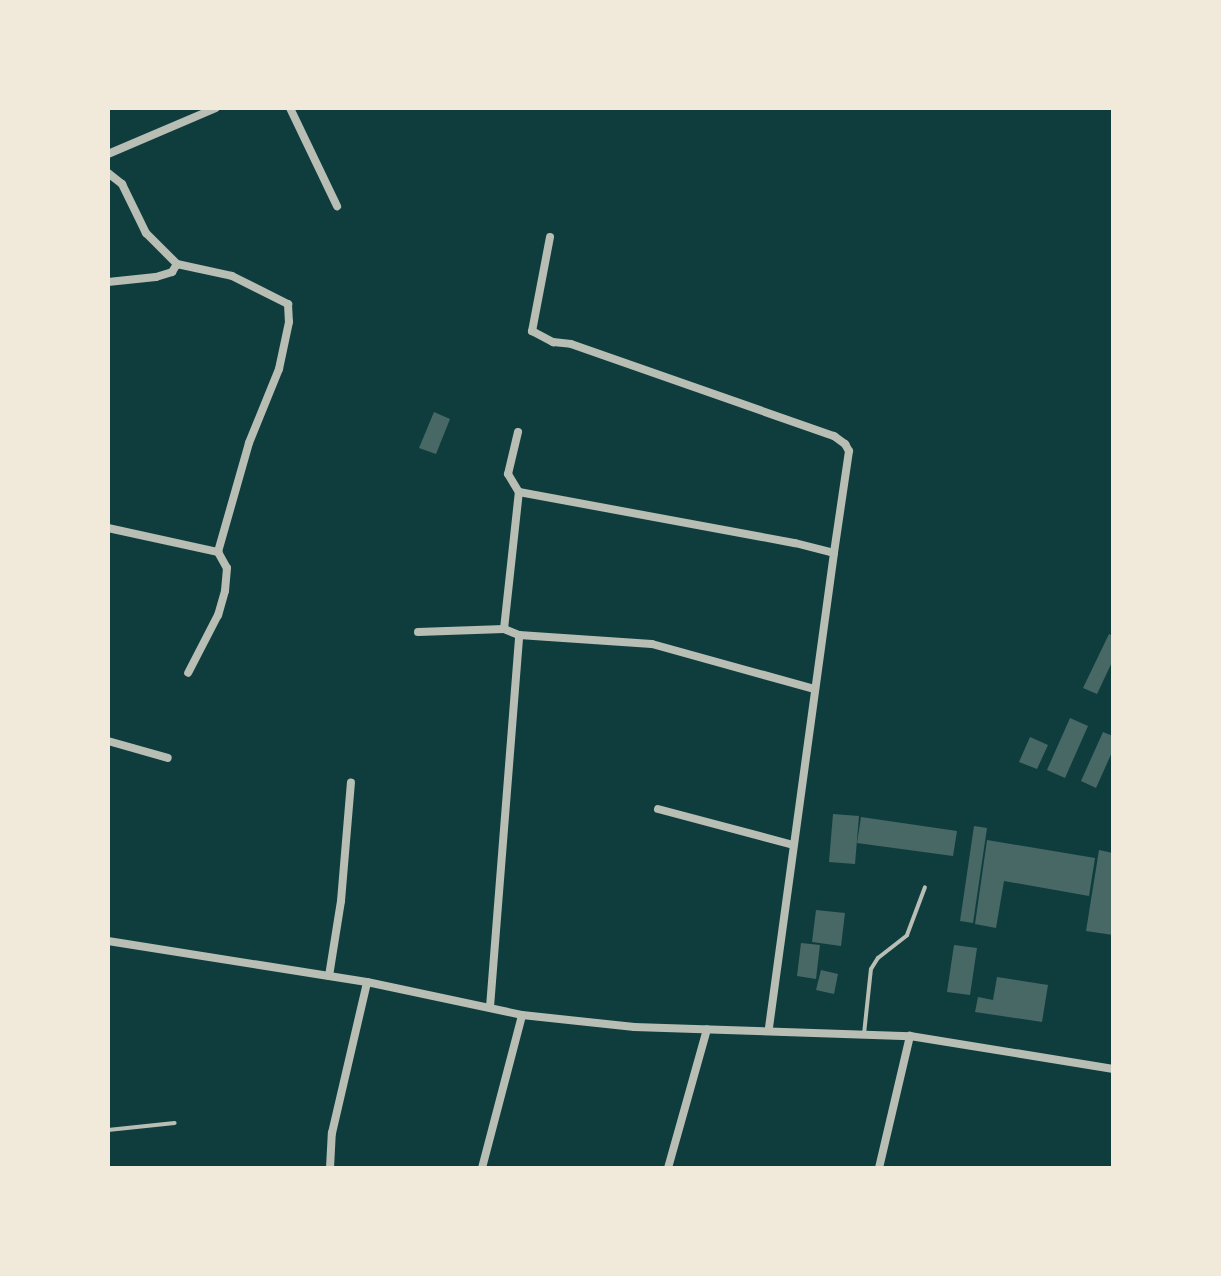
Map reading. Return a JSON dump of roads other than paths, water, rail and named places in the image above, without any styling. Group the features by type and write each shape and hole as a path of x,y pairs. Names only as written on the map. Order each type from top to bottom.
{"street":[{"path":"108,154 216,108"},
{"path":"290,108 337,206"},
{"path":"108,173 122,184 146,233 177,264 232,276 288,304 289,322 279,369 249,443 218,552 227,568 225,591 218,615 188,673"},
{"path":"550,237 532,331 553,342 571,344 834,436 849,451 769,1030"},
{"path":"108,282 156,277 172,272 177,264"},
{"path":"504,629 519,492 508,474 518,432"},
{"path":"519,492 795,543 834,553"},
{"path":"108,528 218,552"},
{"path":"418,632 504,629 519,635 652,644 814,689"},
{"path":"490,1007 519,635"},
{"path":"108,741 168,758"},
{"path":"329,976 341,901 351,782"},
{"path":"658,809 793,845"},
{"path":"108,941 367,982 522,1015 634,1027 910,1036 1113,1069"},
{"path":"330,1168 332,1133 367,982"},
{"path":"482,1168 522,1015"},
{"path":"668,1168 707,1029"},
{"path":"879,1168 910,1036"}],"lane":[{"path":"864,1034 871,969 892,945 907,935 925,887"},
{"path":"108,1130 175,1123"}]}
